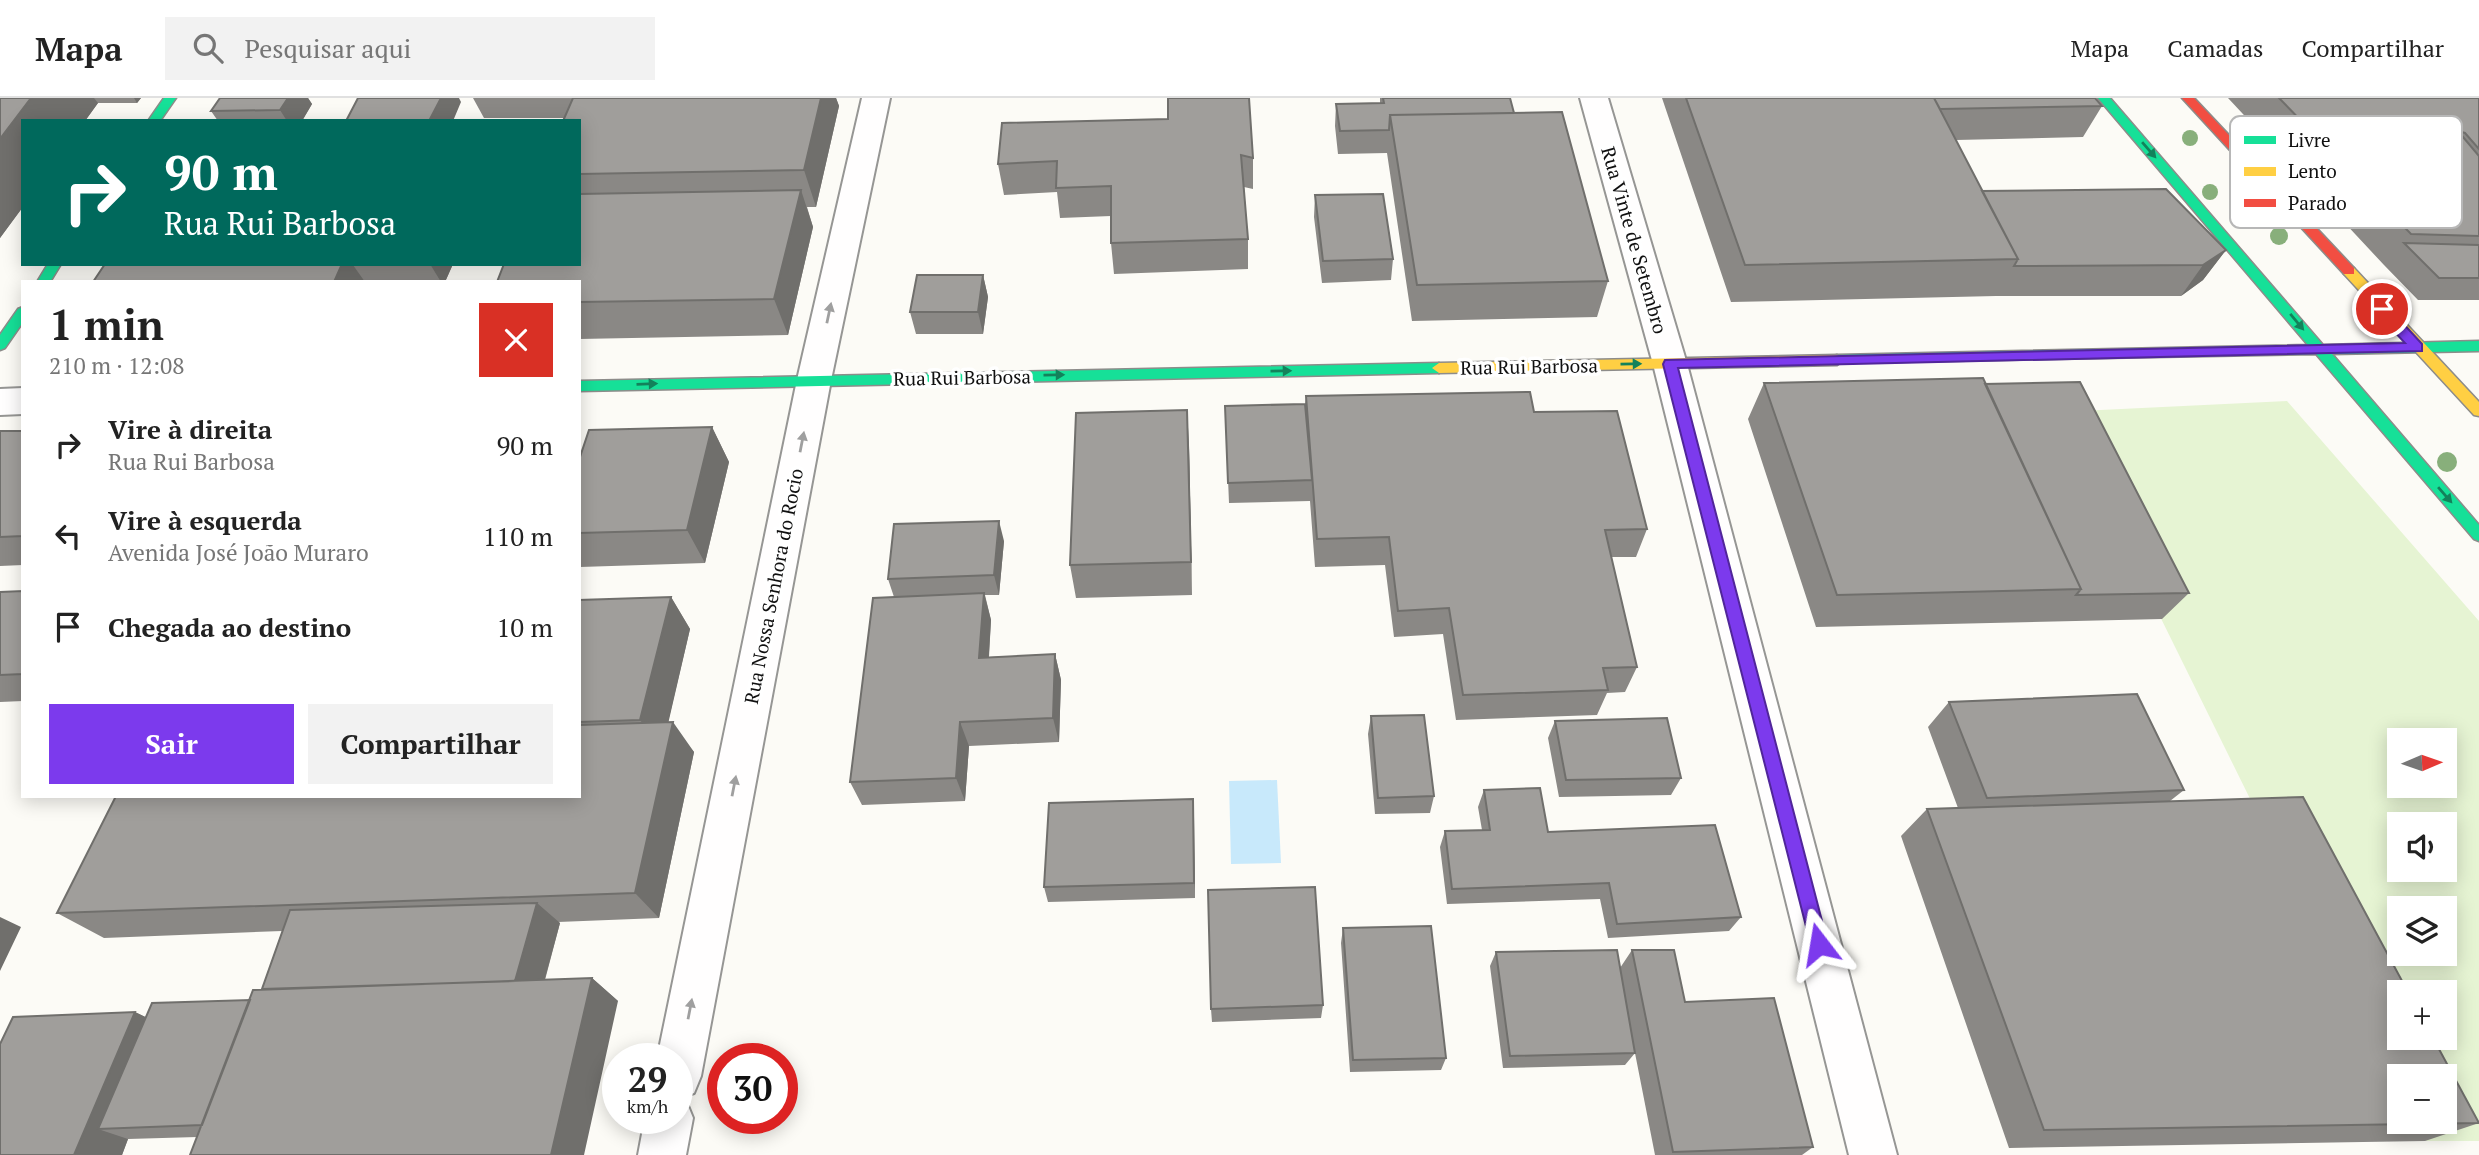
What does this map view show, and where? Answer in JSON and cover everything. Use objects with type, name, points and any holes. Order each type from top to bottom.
[{"type":"street","points":[[155,119],[170,98]]},
{"type":"street","name":"Rua Nossa Senhora do Rocio","points":[[683,1043],[814,380],[876,98]]},
{"type":"street","name":"Rua Vinte de Setembro","points":[[1594,98],[1670,364],[1873,1155]]},
{"type":"street","points":[[2104,98],[2479,535]]},
{"type":"street","points":[[2188,98],[2230,144]]},
{"type":"street","points":[[2308,228],[2479,411]]},
{"type":"street","points":[[0,345],[21,315]]},
{"type":"street","name":"Rua Rui Barbosa","points":[[581,386],[2479,346]]},
{"type":"street","points":[[0,402],[21,401]]},
{"type":"street","points":[[662,1155],[666,1134]]},
{"type":"green space","points":[[2287,401],[2479,621],[2479,1141],[2425,1141],[2432,1134],[2457,1134],[2457,1064],[2392,1064],[2263,825],[2059,412]]},
{"type":"water","points":[[1277,780],[1281,863],[1231,864],[1229,781]]},
{"type":"building","points":[[0,98],[31,98],[0,139]]},
{"type":"building","points":[[220,98],[288,98],[280,110],[211,111]]},
{"type":"building","points":[[358,98],[441,98],[430,119],[347,119]]},
{"type":"building","points":[[573,98],[821,98],[804,170],[581,174],[581,119],[564,119]]},
{"type":"building","points":[[1168,98],[1249,98],[1253,158],[1241,155],[1248,239],[1111,243],[1111,186],[1056,188],[1057,161],[998,164],[1002,123],[1168,119]]},
{"type":"building","points":[[1383,98],[1510,98],[1514,113],[1390,115],[1389,130],[1340,131],[1336,104],[1384,103]]},
{"type":"building","points":[[1686,98],[1934,98],[2018,259],[1745,265]]},
{"type":"building","points":[[1934,98],[2095,98],[2102,106],[1940,109]]},
{"type":"building","points":[[2279,98],[2479,98],[2479,149],[2462,132],[2462,116],[2296,116]]},
{"type":"building","points":[[1562,112],[1608,281],[1417,285],[1390,115]]},
{"type":"building","points":[[2462,136],[2479,156],[2479,236],[2411,234],[2405,228],[2462,228]]},
{"type":"building","points":[[2166,189],[2226,250],[2203,265],[2014,266],[2018,259],[1982,191]]},
{"type":"building","points":[[801,190],[774,299],[581,302],[581,280],[498,280],[503,266],[581,266],[581,194]]},
{"type":"building","points":[[1383,194],[1393,259],[1323,261],[1315,195]]},
{"type":"building","points":[[2404,243],[2479,245],[2479,278],[2439,278]]},
{"type":"building","points":[[104,266],[341,266],[335,280],[94,280]]},
{"type":"building","points":[[917,275],[983,275],[978,312],[910,312]]},
{"type":"building","points":[[1983,378],[2081,589],[1837,595],[1764,383]]},
{"type":"building","points":[[2080,382],[2189,593],[2076,595],[2081,589],[1985,384]]},
{"type":"building","points":[[1530,392],[1534,412],[1617,411],[1647,529],[1605,530],[1637,667],[1603,668],[1608,690],[1463,695],[1449,608],[1398,611],[1389,537],[1317,539],[1306,396]]},
{"type":"building","points":[[1305,404],[1312,480],[1228,483],[1225,406]]},
{"type":"building","points":[[1187,410],[1191,562],[1070,565],[1076,413]]},
{"type":"building","points":[[712,427],[687,530],[581,533],[581,454],[589,430]]},
{"type":"building","points":[[0,431],[21,431],[21,536],[0,537]]},
{"type":"building","points":[[999,521],[994,575],[888,579],[894,524]]},
{"type":"building","points":[[21,591],[21,674],[0,675],[0,592]]},
{"type":"building","points":[[984,593],[979,658],[1055,654],[1053,718],[960,722],[956,778],[850,782],[873,598]]},
{"type":"building","points":[[671,597],[640,720],[581,722],[581,600]]},
{"type":"building","points":[[2137,694],[2184,790],[1987,798],[1949,702]]},
{"type":"building","points":[[1424,715],[1434,796],[1378,798],[1371,716]]},
{"type":"building","points":[[1667,718],[1681,778],[1566,780],[1555,721]]},
{"type":"building","points":[[673,722],[635,893],[57,913],[115,798],[581,798],[581,725]]},
{"type":"building","points":[[1540,788],[1548,832],[1715,825],[1741,917],[1617,924],[1609,883],[1452,889],[1445,831],[1490,830],[1484,790]]},
{"type":"building","points":[[2303,797],[2387,953],[2387,966],[2394,966],[2402,980],[2387,980],[2387,1050],[2439,1050],[2447,1064],[2387,1064],[2387,1124],[2044,1130],[1927,809]]},
{"type":"building","points":[[1193,799],[1194,883],[1044,887],[1049,803]]},
{"type":"building","points":[[1315,887],[1323,1005],[1211,1009],[1208,890]]},
{"type":"building","points":[[537,903],[515,981],[262,989],[290,910]]},
{"type":"building","points":[[1431,926],[1446,1058],[1353,1060],[1343,928]]},
{"type":"building","points":[[1617,950],[1635,1053],[1510,1056],[1496,952]]},
{"type":"building","points":[[1632,950],[1674,950],[1685,1002],[1774,998],[1813,1147],[1673,1152]]},
{"type":"building","points":[[592,978],[551,1155],[190,1155],[253,990]]},
{"type":"building","points":[[250,1000],[202,1125],[98,1129],[152,1003]]},
{"type":"building","points":[[135,1012],[74,1155],[0,1155],[0,1044],[13,1017]]},
{"type":"building","points":[[2457,1082],[2479,1123],[2457,1123]]},
{"type":"traffic: fast","points":[[155,119],[170,98]]},
{"type":"traffic: fast","points":[[2104,98],[2479,535]]},
{"type":"traffic: fast","points":[[44,280],[54,266]]},
{"type":"traffic: fast","points":[[0,345],[21,315]]},
{"type":"traffic: fast","points":[[1837,360],[2479,346]]},
{"type":"traffic: fast","points":[[581,386],[1439,368]]},
{"type":"traffic: slow","points":[[2349,271],[2479,411]]},
{"type":"traffic: slow","points":[[1439,368],[1837,360]]},
{"type":"traffic: jam","points":[[2188,98],[2230,143]]},
{"type":"traffic: jam","points":[[2309,228],[2349,271]]},
{"type":"route","points":[[1819,944],[1670,364],[2418,348],[2382,309]]}]
